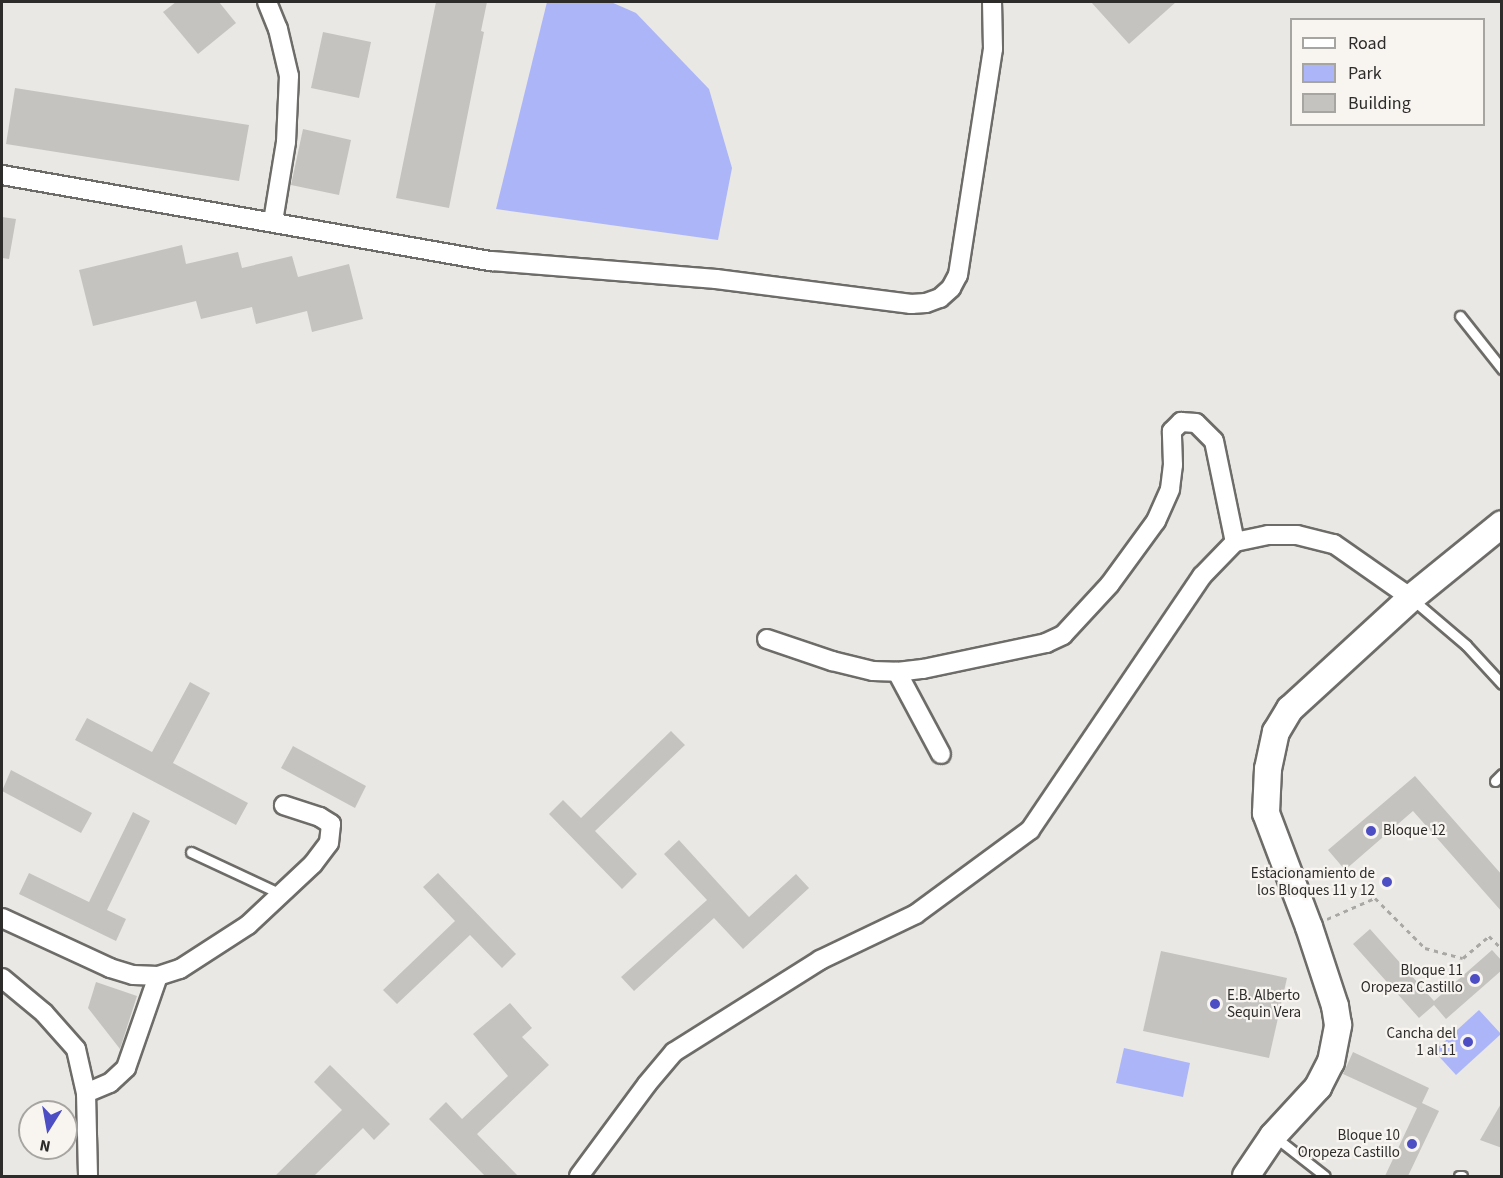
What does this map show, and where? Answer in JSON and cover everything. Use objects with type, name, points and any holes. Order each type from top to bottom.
[{"type":"street","points":[[267,2],[278,29],[289,76],[286,142],[273,221]]},
{"type":"street","points":[[2,175],[492,261],[716,279],[912,304],[926,303],[945,293],[958,275],[993,49],[992,2]]},
{"type":"street","points":[[767,639],[832,661],[873,671],[897,672],[922,669],[1046,643],[1063,635],[1110,584],[1156,521],[1170,489],[1173,465],[1172,431],[1181,422],[1196,423],[1214,441],[1235,542]]},
{"type":"street","points":[[1246,1176],[1273,1136],[1318,1087],[1331,1062],[1338,1025],[1335,1006],[1309,927],[1266,813],[1268,770],[1276,732],[1290,709],[1411,598],[1502,524]]},
{"type":"street","points":[[579,1176],[646,1084],[674,1052],[820,960],[916,914],[1030,830],[1202,576],[1235,542],[1268,535],[1297,535],[1334,544],[1411,598]]},
{"type":"street","points":[[897,672],[941,754]]},
{"type":"street","points":[[2,918],[110,968],[133,975],[158,976],[180,969],[202,957],[248,925],[313,864],[329,843],[331,824],[320,817],[284,805]]},
{"type":"street","points":[[86,1093],[110,1083],[126,1068],[158,976]]},
{"type":"street","points":[[2,978],[44,1013],[76,1049],[86,1093],[88,1176]]},
{"type":"lane","points":[[1460,316],[1502,369]]},
{"type":"lane","points":[[1411,598],[1466,645],[1502,684]]},
{"type":"lane","points":[[191,852],[281,894]]},
{"type":"lane","points":[[1273,1136],[1325,1176]]},
{"type":"path","points":[[1309,927],[1375,898],[1425,948],[1463,958],[1489,936],[1502,949]]},
{"type":"green space","points":[[547,2],[611,2],[636,13],[709,89],[732,168],[718,240],[496,209]]},
{"type":"green space","name":"Cancha del 1 al 11","points":[[1479,1010],[1501,1034],[1456,1075],[1434,1051]]},
{"type":"green space","points":[[1124,1048],[1190,1063],[1183,1097],[1116,1083]]},
{"type":"building","points":[[176,2],[219,2],[236,23],[198,54],[163,12]]},
{"type":"building","points":[[436,2],[487,2],[481,31],[484,32],[449,208],[396,198]]},
{"type":"building","points":[[1091,2],[1176,2],[1129,44]]},
{"type":"building","points":[[323,32],[371,42],[359,98],[311,88]]},
{"type":"building","points":[[15,88],[249,125],[239,181],[6,144]]},
{"type":"building","points":[[303,129],[351,140],[339,195],[291,185]]},
{"type":"building","points":[[2,217],[16,219],[9,259],[2,258]]},
{"type":"building","points":[[182,245],[186,264],[238,252],[242,268],[292,256],[298,277],[349,264],[363,319],[312,332],[307,311],[256,324],[252,307],[201,319],[196,301],[93,326],[79,270]]},
{"type":"building","points":[[190,682],[210,693],[173,763],[248,803],[236,825],[75,740],[87,718],[152,752]]},
{"type":"building","points":[[671,731],[685,745],[595,831],[637,874],[622,889],[549,814],[563,800],[581,818]]},
{"type":"building","points":[[293,746],[366,786],[355,808],[281,768]]},
{"type":"building","points":[[11,770],[92,813],[81,833],[2,791]]},
{"type":"building","name":"Bloque 12","points":[[1415,776],[1502,875],[1502,912],[1413,811],[1345,870],[1328,850]]},
{"type":"building","points":[[133,812],[150,821],[107,910],[126,919],[116,941],[19,894],[29,873],[89,902]]},
{"type":"building","points":[[679,840],[749,917],[796,874],[809,888],[743,949],[714,918],[634,991],[621,977],[707,900],[664,854]]},
{"type":"building","points":[[438,873],[516,954],[502,968],[470,935],[397,1004],[383,990],[455,921],[423,887]]},
{"type":"building","name":"Bloque 11 Oropeza Castillo","points":[[1370,929],[1434,1001],[1492,950],[1502,961],[1502,970],[1446,1019],[1434,1005],[1419,1018],[1353,944]]},
{"type":"building","name":"E.B. Alberto Sequin Vera","points":[[1161,951],[1287,978],[1269,1058],[1143,1031]]},
{"type":"building","points":[[96,982],[137,996],[120,1049],[88,1008]]},
{"type":"building","points":[[510,1003],[532,1028],[522,1037],[549,1065],[477,1134],[518,1176],[485,1176],[429,1119],[446,1102],[462,1119],[508,1076],[473,1034]]},
{"type":"building","name":"Bloque 10 Oropeza Castillo","points":[[1353,1052],[1429,1088],[1422,1103],[1439,1111],[1408,1176],[1385,1176],[1417,1108],[1343,1074]]},
{"type":"building","points":[[330,1065],[390,1124],[374,1140],[363,1128],[314,1176],[275,1176],[342,1110],[314,1082]]},
{"type":"building","points":[[1502,1102],[1502,1148],[1480,1140]]},
{"type":"place","name":"Bloque 12","points":[[1371,831]]},
{"type":"place","name":"Estacionamiento de los Bloques 11 y 12","points":[[1387,882]]},
{"type":"place","name":"Bloque 11 Oropeza Castillo","points":[[1475,979]]},
{"type":"place","name":"E.B. Alberto Sequin Vera","points":[[1215,1004]]},
{"type":"place","name":"Cancha del 1 al 11","points":[[1468,1042]]},
{"type":"place","name":"Bloque 10 Oropeza Castillo","points":[[1412,1144]]}]
